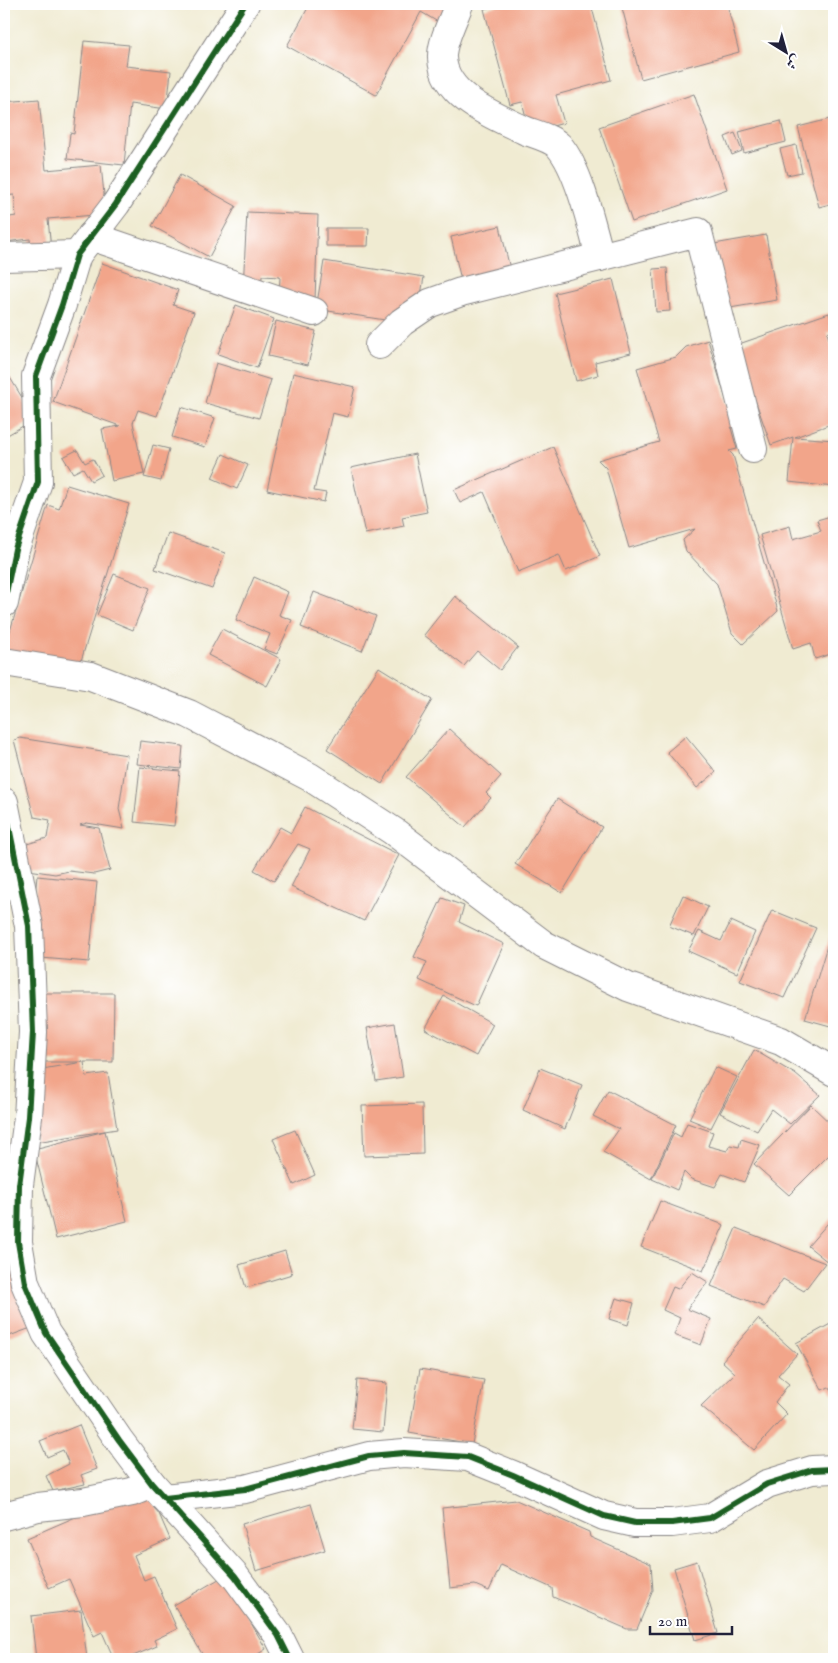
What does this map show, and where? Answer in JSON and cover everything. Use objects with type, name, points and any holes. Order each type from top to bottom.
[{"type":"street","points":[[4,604],[15,548],[38,482],[36,376],[84,246],[116,204],[245,4]]},
{"type":"street","points":[[459,4],[442,57],[444,72],[466,101],[557,144],[570,161],[600,257]]},
{"type":"street","points":[[379,345],[402,322],[430,303],[461,292],[698,232],[753,449]]},
{"type":"street","points":[[4,256],[84,246],[314,312]]},
{"type":"street","points":[[4,662],[91,676],[189,714],[310,777],[377,820],[544,945],[628,986],[781,1041],[834,1072]]},
{"type":"street","points":[[4,802],[29,926],[33,1032],[28,1117],[19,1185],[18,1242],[25,1284],[46,1333],[119,1440],[158,1491],[235,1576],[278,1635],[290,1659]]},
{"type":"street","points":[[4,1184],[23,1151]]},
{"type":"street","points":[[4,1516],[38,1507],[83,1502],[132,1492],[245,1489],[369,1456],[404,1453],[468,1457],[604,1516],[635,1523],[672,1523],[710,1518],[767,1484],[812,1470],[834,1469]]},
{"type":"building","points":[[310,4],[448,4],[438,22],[421,12],[376,95],[287,46]]},
{"type":"building","points":[[502,4],[591,4],[611,80],[556,95],[564,123],[530,132],[522,102],[510,105],[484,9]]},
{"type":"building","points":[[621,4],[727,4],[739,52],[641,79]]},
{"type":"building","points":[[84,41],[129,45],[126,66],[171,71],[167,109],[130,104],[124,165],[67,159],[70,133],[74,134]]},
{"type":"building","points":[[694,94],[727,189],[632,222],[599,127]]},
{"type":"building","points":[[39,99],[46,170],[101,165],[106,214],[48,219],[51,249],[31,251],[30,239],[5,242],[4,218],[16,216],[14,195],[4,196],[4,102]]},
{"type":"building","points":[[834,118],[834,203],[819,207],[798,127]]},
{"type":"building","points":[[781,121],[786,142],[744,153],[739,132]]},
{"type":"building","points":[[735,133],[742,151],[732,155],[725,137]]},
{"type":"building","points":[[796,145],[802,172],[787,175],[780,149]]},
{"type":"building","points":[[180,175],[236,206],[209,257],[152,226]]},
{"type":"building","points":[[247,212],[318,215],[315,300],[279,298],[280,277],[262,276],[261,289],[243,288]]},
{"type":"building","points":[[500,226],[510,269],[461,280],[451,237]]},
{"type":"building","points":[[326,228],[369,228],[368,246],[326,246]]},
{"type":"building","points":[[766,235],[777,300],[724,309],[714,244]]},
{"type":"building","points":[[324,261],[424,277],[416,325],[316,309]]},
{"type":"building","points":[[102,263],[178,290],[173,305],[194,312],[157,416],[138,410],[133,423],[144,474],[112,481],[102,429],[120,426],[53,402]]},
{"type":"building","points":[[667,268],[670,311],[656,312],[653,269]]},
{"type":"building","points":[[613,279],[631,353],[595,362],[598,375],[576,381],[555,293]]},
{"type":"building","points":[[236,305],[274,319],[257,368],[218,354]]},
{"type":"building","points":[[829,313],[834,329],[827,333],[834,353],[834,423],[795,437],[834,440],[834,487],[789,482],[793,437],[771,445],[736,345]]},
{"type":"building","points":[[276,321],[316,331],[308,365],[268,356]]},
{"type":"building","points":[[708,340],[727,403],[732,408],[736,422],[731,428],[737,449],[729,451],[733,455],[778,611],[743,644],[732,633],[717,584],[686,551],[683,540],[695,529],[629,548],[606,468],[598,460],[659,442],[637,368],[676,357],[686,347]]},
{"type":"building","points":[[216,363],[271,380],[259,418],[205,403]]},
{"type":"building","points":[[6,371],[35,419],[4,437],[4,372]]},
{"type":"building","points":[[293,373],[355,387],[348,417],[332,413],[314,491],[326,493],[324,502],[267,490]]},
{"type":"building","points":[[181,407],[215,418],[205,447],[172,437]]},
{"type":"building","points":[[153,445],[169,449],[161,481],[144,477]]},
{"type":"building","points":[[553,447],[600,556],[566,571],[559,555],[518,572],[484,492],[460,503],[454,490]]},
{"type":"building","points":[[77,450],[85,463],[93,459],[102,475],[91,481],[83,468],[73,473],[63,457]]},
{"type":"building","points":[[223,454],[248,465],[237,489],[212,478]]},
{"type":"building","points":[[415,454],[427,512],[402,517],[404,526],[365,534],[351,468]]},
{"type":"building","points":[[67,485],[129,504],[77,674],[4,651],[48,505],[59,509]]},
{"type":"building","points":[[834,515],[834,653],[815,659],[811,643],[793,649],[760,535],[790,526],[793,539],[821,531],[817,520]]},
{"type":"building","points":[[168,533],[225,553],[212,589],[155,569]]},
{"type":"building","points":[[114,574],[150,588],[133,630],[97,615]]},
{"type":"building","points":[[254,577],[288,592],[279,615],[292,620],[277,654],[264,649],[270,634],[236,620]]},
{"type":"building","points":[[314,592],[376,616],[362,651],[301,627]]},
{"type":"building","points":[[455,596],[518,647],[500,670],[477,651],[464,666],[424,635]]},
{"type":"building","points":[[222,629],[281,659],[267,686],[208,655]]},
{"type":"building","points":[[379,667],[432,700],[382,784],[327,749]]},
{"type":"building","points":[[449,729],[501,776],[486,793],[491,798],[465,827],[406,777]]},
{"type":"building","points":[[686,736],[716,772],[697,788],[667,752]]},
{"type":"building","points":[[20,738],[127,755],[119,809],[124,829],[87,823],[80,825],[99,828],[110,870],[94,874],[69,871],[55,874],[22,869],[17,847],[47,838],[50,820],[34,817],[14,740]]},
{"type":"building","points":[[140,741],[183,746],[181,769],[137,764]]},
{"type":"building","points":[[140,767],[180,771],[174,826],[134,822]]},
{"type":"building","points":[[557,799],[602,827],[562,893],[515,864]]},
{"type":"building","points":[[305,807],[399,855],[364,921],[291,887],[310,849],[298,844],[274,881],[254,870],[280,827],[291,833]]},
{"type":"building","points":[[37,876],[97,882],[89,962],[29,957]]},
{"type":"building","points":[[683,895],[708,907],[694,936],[669,926]]},
{"type":"building","points":[[442,898],[464,906],[459,922],[504,944],[476,1006],[419,980],[427,962],[414,957]]},
{"type":"building","points":[[772,910],[816,928],[784,998],[740,981]]},
{"type":"building","points":[[731,921],[755,932],[737,973],[688,951],[699,931],[721,941]]},
{"type":"building","points":[[832,929],[834,930],[834,1027],[805,1019]]},
{"type":"building","points":[[41,993],[114,993],[113,1062],[84,1062],[86,1076],[108,1073],[117,1129],[36,1142],[25,1072],[83,1062],[40,1062]]},
{"type":"building","points":[[444,996],[493,1024],[476,1056],[425,1029]]},
{"type":"building","points":[[395,1023],[403,1077],[376,1081],[367,1028]]},
{"type":"building","points":[[754,1050],[795,1074],[820,1095],[790,1124],[771,1109],[757,1131],[720,1113]]},
{"type":"building","points":[[715,1067],[737,1077],[711,1128],[689,1119]]},
{"type":"building","points":[[540,1068],[582,1085],[565,1129],[523,1110]]},
{"type":"building","points":[[608,1090],[676,1125],[651,1179],[603,1152],[619,1129],[593,1116]]},
{"type":"building","points":[[422,1104],[423,1154],[364,1156],[362,1106]]},
{"type":"building","points":[[811,1105],[834,1127],[834,1150],[789,1195],[754,1164]]},
{"type":"building","points":[[687,1123],[713,1132],[708,1146],[727,1151],[730,1145],[739,1147],[741,1139],[760,1145],[744,1182],[722,1174],[715,1187],[691,1179],[684,1172],[677,1190],[652,1179],[674,1133],[681,1137]]},
{"type":"building","points":[[295,1130],[315,1175],[294,1185],[273,1139]]},
{"type":"building","points":[[105,1131],[127,1221],[56,1239],[34,1149]]},
{"type":"building","points":[[660,1201],[724,1225],[703,1271],[641,1247]]},
{"type":"building","points":[[834,1216],[834,1267],[808,1246]]},
{"type":"building","points":[[736,1228],[825,1263],[804,1291],[783,1279],[764,1307],[711,1286]]},
{"type":"building","points":[[4,1231],[39,1325],[4,1338]]},
{"type":"building","points":[[285,1251],[292,1274],[246,1288],[239,1265]]},
{"type":"building","points":[[692,1272],[708,1282],[687,1309],[711,1319],[701,1345],[674,1335],[680,1318],[663,1310],[673,1287],[678,1289]]},
{"type":"building","points":[[616,1298],[634,1303],[628,1325],[609,1319]]},
{"type":"building","points":[[758,1319],[797,1354],[778,1375],[789,1384],[775,1402],[787,1414],[754,1450],[701,1406],[735,1373],[722,1361]]},
{"type":"building","points":[[834,1322],[834,1394],[829,1387],[822,1390],[796,1343]]},
{"type":"building","points":[[420,1369],[484,1380],[472,1444],[409,1433]]},
{"type":"building","points":[[357,1380],[387,1383],[383,1432],[352,1429]]},
{"type":"building","points":[[79,1425],[97,1469],[81,1475],[85,1484],[53,1491],[46,1476],[69,1464],[63,1450],[47,1457],[40,1441]]},
{"type":"building","points":[[147,1486],[170,1539],[134,1555],[144,1580],[154,1576],[177,1629],[154,1640],[157,1646],[126,1659],[114,1659],[102,1632],[94,1636],[69,1579],[49,1588],[27,1538]]},
{"type":"building","points":[[516,1500],[589,1532],[590,1537],[651,1564],[653,1590],[637,1629],[627,1629],[553,1597],[552,1588],[501,1565],[489,1591],[475,1585],[450,1588],[442,1508]]},
{"type":"building","points":[[311,1504],[325,1550],[256,1571],[242,1524]]},
{"type":"building","points":[[697,1561],[718,1633],[695,1640],[674,1568]]},
{"type":"building","points":[[224,1576],[266,1649],[258,1654],[261,1659],[205,1659],[174,1605]]},
{"type":"building","points":[[81,1610],[87,1659],[36,1659],[31,1616]]},
{"type":"cycle path","points":[[4,603],[15,549],[38,482],[36,376],[62,305],[77,255],[116,204],[245,4]]},
{"type":"cycle path","points":[[4,802],[29,926],[33,1032],[28,1117],[19,1185],[18,1242],[25,1283],[46,1333],[119,1440],[152,1484],[235,1576],[278,1635],[290,1659]]},
{"type":"cycle path","points":[[165,1498],[245,1489],[369,1456],[404,1453],[468,1457],[604,1516],[635,1523],[672,1523],[710,1518],[767,1484],[812,1470],[834,1469]]}]
